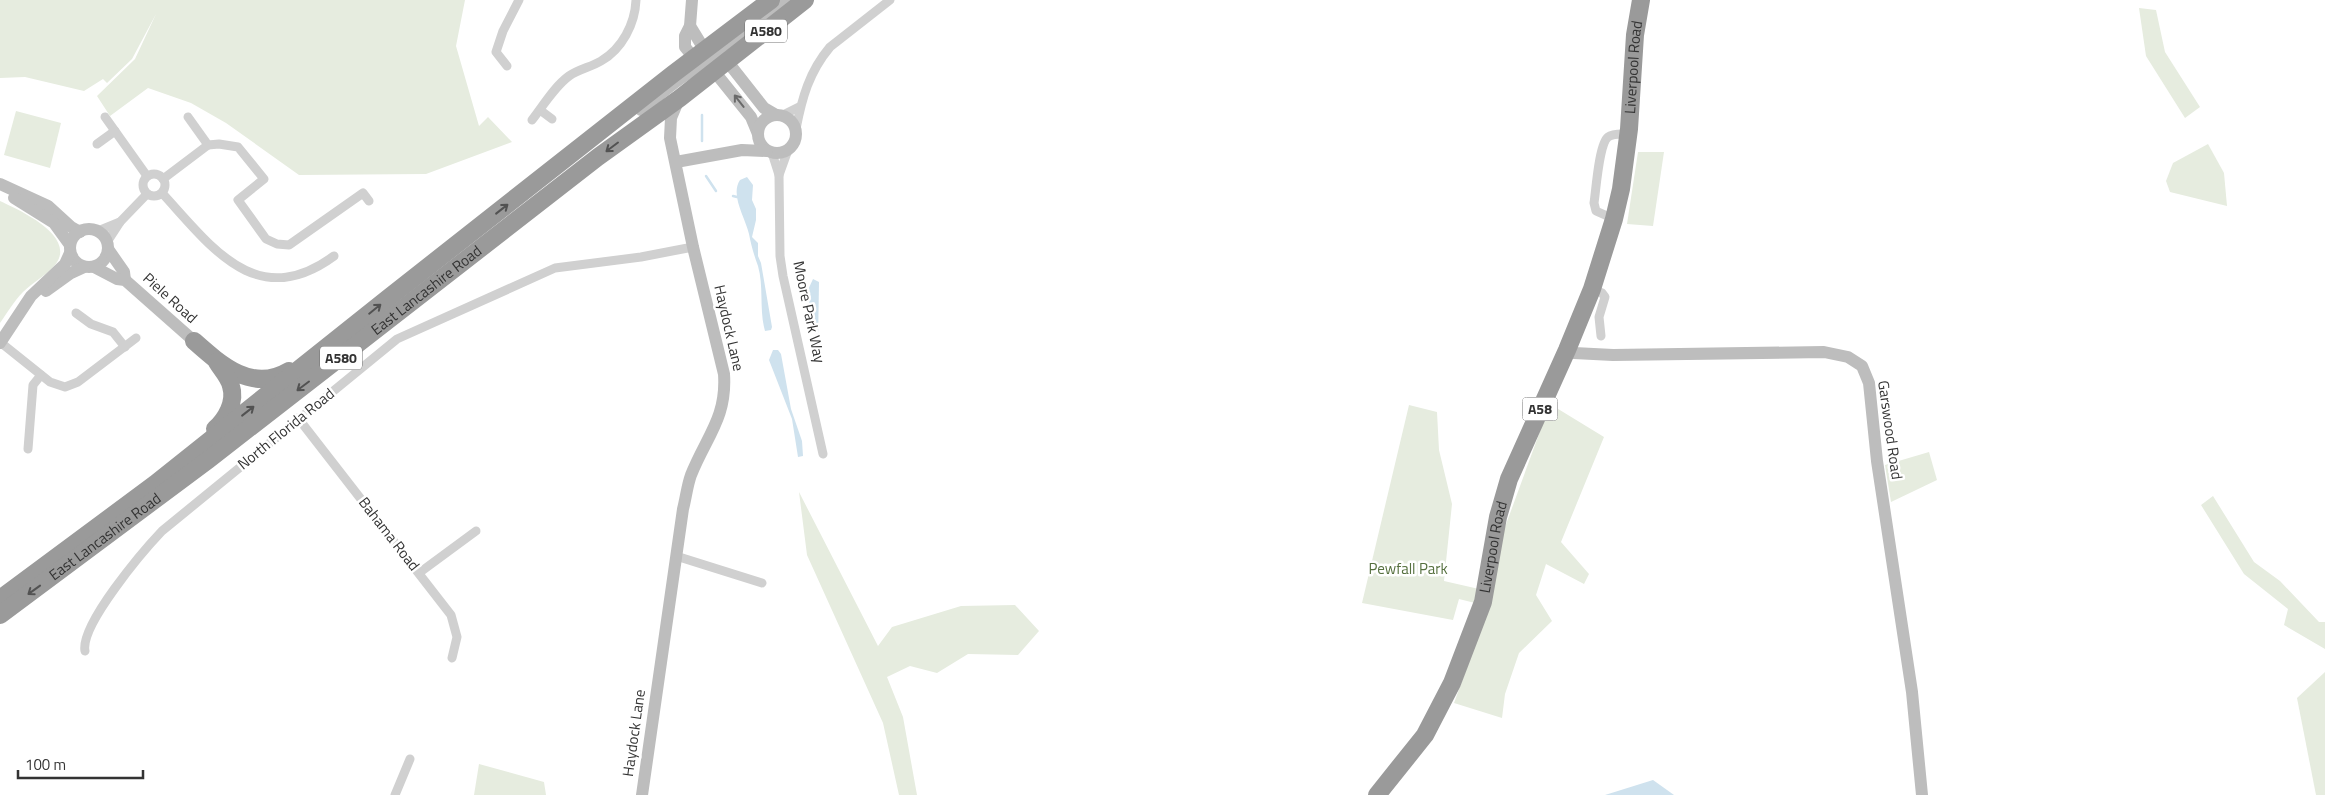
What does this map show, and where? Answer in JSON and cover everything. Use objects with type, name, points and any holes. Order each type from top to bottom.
[{"type":"highway","name":"East Lancashire Road","points":[[0,615],[193,471],[644,123],[680,98],[710,59],[771,0]]},
{"type":"highway","name":"East Lancashire Road","points":[[0,599],[155,484],[541,179],[710,59],[805,0]]},
{"type":"highway","name":"Liverpool Road","points":[[1377,795],[1425,735],[1452,683],[1483,602],[1498,517],[1509,479],[1567,350],[1592,289],[1614,219],[1621,188],[1641,0]]},
{"type":"highway","points":[[194,341],[217,362],[239,375],[253,380],[266,380],[282,375],[323,350]]},
{"type":"highway","points":[[155,484],[224,420],[232,401],[232,386],[217,362]]},
{"type":"street","points":[[507,66],[496,52],[502,31],[519,0]]},
{"type":"street","points":[[532,120],[570,76],[602,61],[617,48],[630,28],[636,12],[636,0]]},
{"type":"street","points":[[692,0],[690,26],[710,59],[751,117],[758,136],[769,152]]},
{"type":"street","points":[[710,59],[789,0]]},
{"type":"street","points":[[676,162],[742,150],[782,153],[788,150],[796,139],[799,107],[808,80],[822,56],[830,47],[890,0]]},
{"type":"street","points":[[710,59],[764,108],[790,120],[796,129]]},
{"type":"street","name":"Haydock Lane","points":[[642,795],[683,509],[691,476],[721,413],[726,394],[724,374],[693,247],[670,138],[671,118],[680,98]]},
{"type":"street","points":[[742,150],[758,136],[762,123],[766,119],[779,116],[799,107]]},
{"type":"street","points":[[540,110],[552,119]]},
{"type":"street","points":[[188,116],[208,145]]},
{"type":"street","points":[[105,118],[147,176]]},
{"type":"street","points":[[644,123],[660,125],[670,138]]},
{"type":"street","points":[[96,144],[115,131]]},
{"type":"street","name":"Liverpool Road","points":[[1614,219],[1596,211],[1594,203],[1603,146],[1608,137],[1615,134],[1628,134]]},
{"type":"street","points":[[163,179],[208,145],[219,144],[238,147],[264,180],[238,200],[266,239],[276,244],[289,245],[363,193],[369,201]]},
{"type":"street","name":"Moore Park Way","points":[[788,150],[779,175],[780,240],[783,276],[823,454]]},
{"type":"street","name":"Moore Park Way","points":[[769,152],[779,175]]},
{"type":"street","points":[[147,176],[156,175],[163,179]]},
{"type":"street","points":[[146,194],[142,185],[147,176]]},
{"type":"street","points":[[162,193],[163,179]]},
{"type":"street","points":[[0,184],[48,206],[71,227],[80,232]]},
{"type":"street","points":[[0,191],[44,216],[62,233],[75,262],[89,267]]},
{"type":"street","points":[[146,194],[153,196],[162,193]]},
{"type":"street","points":[[162,193],[213,248],[225,259],[249,273],[274,278],[303,274],[316,269],[334,256]]},
{"type":"street","points":[[28,303],[35,300],[71,273],[104,261],[108,246],[120,222],[146,194]]},
{"type":"street","points":[[120,222],[98,231],[89,229],[80,232],[72,239],[65,264],[31,296],[0,342],[50,382],[65,386],[78,382],[136,338]]},
{"type":"street","points":[[98,231],[108,246]]},
{"type":"street","name":"Piele Road","points":[[108,246],[124,272],[125,280]]},
{"type":"street","name":"North Florida Road","points":[[85,651],[85,639],[111,592],[138,555],[162,531],[397,339],[555,268],[642,257],[693,247]]},
{"type":"street","name":"Piele Road","points":[[89,267],[117,279],[125,280],[194,341]]},
{"type":"street","points":[[1592,289],[1602,293],[1605,297],[1599,317],[1600,333],[1611,329]]},
{"type":"street","points":[[76,313],[91,324],[113,332],[125,347]]},
{"type":"street","name":"Garswood Road","points":[[1567,350],[1574,353],[1613,355],[1824,352],[1848,357],[1862,366],[1869,383],[1877,461],[1912,692],[1922,795]]},
{"type":"street","points":[[28,449],[34,385],[41,375]]},
{"type":"street","name":"Bahama Road","points":[[298,418],[452,615],[457,637],[452,658]]},
{"type":"street","points":[[419,573],[476,531]]},
{"type":"street","points":[[676,556],[762,583]]},
{"type":"street","points":[[395,795],[410,759]]},
{"type":"green space","points":[[0,0],[465,0],[456,46],[479,126],[488,117],[512,142],[426,174],[299,175],[226,123],[191,103],[148,88],[110,116],[97,96],[135,59],[156,14],[132,59],[107,83],[103,79],[84,91],[25,77],[0,78]]},
{"type":"green space","points":[[2139,8],[2156,10],[2165,52],[2200,107],[2185,118],[2146,56]]},
{"type":"green space","points":[[16,111],[61,123],[50,168],[4,155]]},
{"type":"green space","points":[[2208,144],[2224,173],[2227,206],[2170,192],[2166,181],[2173,163]]},
{"type":"green space","points":[[1638,152],[1664,152],[1653,226],[1627,224]]},
{"type":"green space","points":[[0,201],[32,218],[53,234],[59,244],[60,254],[55,265],[23,292],[0,323]]},
{"type":"green space","points":[[1550,404],[1604,437],[1561,542],[1589,574],[1584,584],[1546,564],[1536,595],[1552,621],[1519,653],[1505,694],[1502,718],[1454,703],[1491,602],[1501,538]]},
{"type":"green space","name":"Pewfall Park","points":[[1409,405],[1437,412],[1439,450],[1452,504],[1444,581],[1479,589],[1475,603],[1459,599],[1453,620],[1362,603]]},
{"type":"green space","points":[[1929,452],[1937,480],[1891,502],[1885,465]]},
{"type":"green space","points":[[799,492],[878,646],[892,627],[961,606],[1015,605],[1039,631],[1018,655],[968,654],[937,673],[910,666],[887,677],[903,717],[917,795],[899,795],[883,723],[807,555]]},
{"type":"green space","points":[[2213,496],[2254,562],[2280,581],[2319,622],[2325,622],[2325,649],[2284,625],[2288,609],[2244,574],[2201,505]]},
{"type":"green space","points":[[2325,672],[2325,795],[2316,795],[2297,698]]},
{"type":"green space","points":[[479,764],[544,782],[546,795],[474,795]]},
{"type":"water","points":[[747,177],[753,185],[752,200],[756,209],[756,220],[752,237],[758,243],[758,256],[761,263],[772,327],[771,330],[765,331],[762,315],[760,274],[737,199],[737,186],[740,180]]},
{"type":"water","points":[[813,279],[819,282],[818,344],[807,292]]},
{"type":"water","points":[[773,350],[778,350],[781,354],[791,409],[802,441],[803,456],[798,457],[792,419],[769,360]]},
{"type":"water","points":[[1653,780],[1674,795],[1605,795]]},
{"type":"waterway","points":[[702,115],[702,141]]},
{"type":"waterway","points":[[706,176],[716,191]]},
{"type":"waterway","points":[[733,196],[737,197]]}]
